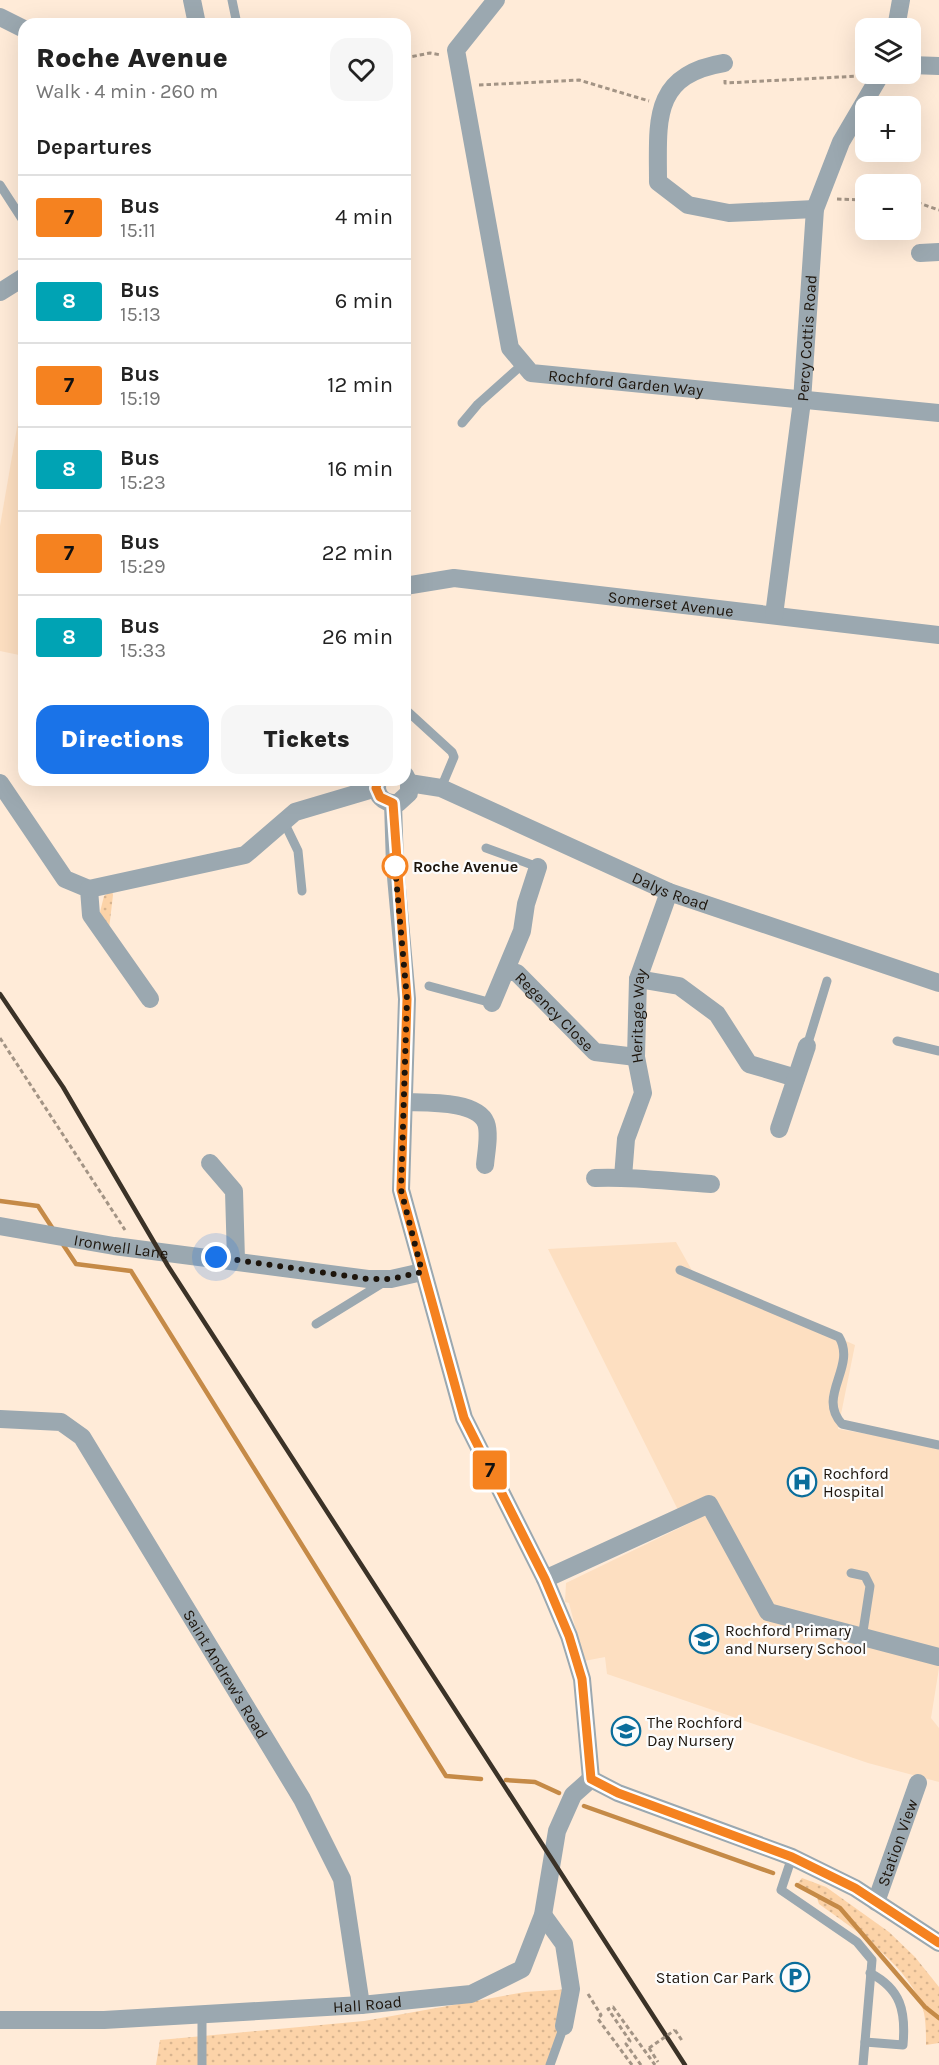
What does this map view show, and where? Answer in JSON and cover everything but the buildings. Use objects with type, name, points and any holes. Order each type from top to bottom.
[{"type":"street","points":[[192,0],[196,18]]},
{"type":"street","points":[[496,0],[456,50],[510,348],[524,364]]},
{"type":"street","points":[[898,18],[901,0]]},
{"type":"street","points":[[0,17],[18,26]]},
{"type":"street","points":[[724,63],[698,67],[674,82],[663,105],[658,141],[658,182],[688,205],[729,213],[815,209]]},
{"type":"street","points":[[921,65],[939,66]]},
{"type":"street","name":"Percy Cottis Road","points":[[774,615],[802,402],[815,209],[841,142],[870,84]]},
{"type":"street","points":[[920,254],[939,252]]},
{"type":"street","points":[[0,292],[18,281]]},
{"type":"street","name":"Rochford Garden Way","points":[[524,364],[531,373],[802,402],[939,413]]},
{"type":"street","name":"Somerset Avenue","points":[[411,585],[454,578],[939,635]]},
{"type":"street","name":"Dalys Road","points":[[411,780],[441,788],[669,892],[939,983]]},
{"type":"street","points":[[0,783],[64,879],[89,888],[245,855],[284,822],[305,809],[371,786]]},
{"type":"street","points":[[377,786],[380,797],[393,803],[406,797],[407,786]]},
{"type":"street","points":[[393,803],[407,999],[401,1190],[464,1418],[545,1579],[569,1636],[582,1679],[591,1779],[618,1793],[792,1857],[855,1888],[939,1943]]},
{"type":"street","name":"Regency Close","points":[[492,1003],[522,931],[526,904],[538,867]]},
{"type":"street","points":[[89,888],[91,915],[150,999]]},
{"type":"street","name":"Heritage Way","points":[[623,1177],[626,1139],[643,1093],[636,1057],[638,979],[669,892]]},
{"type":"street","name":"Regency Close","points":[[507,971],[518,973],[595,1052],[636,1057]]},
{"type":"street","points":[[638,979],[680,986],[717,1014],[749,1064],[796,1078]]},
{"type":"street","points":[[779,1129],[807,1046]]},
{"type":"street","points":[[404,1102],[455,1105],[477,1111],[487,1126],[485,1165]]},
{"type":"street","points":[[210,1163],[234,1191],[236,1260]]},
{"type":"street","points":[[595,1178],[623,1177],[663,1182],[711,1184]]},
{"type":"street","name":"Ironwell Lane","points":[[0,1226],[137,1249],[236,1260],[368,1279],[391,1279],[422,1272]]},
{"type":"street","name":"Saint Andrew's Road","points":[[0,1419],[61,1422],[82,1437],[302,1799],[342,1879],[361,2006]]},
{"type":"street","points":[[545,1579],[709,1504],[768,1612],[939,1657]]},
{"type":"street","name":"Hall Road","points":[[0,2020],[104,2020],[202,2016],[361,2006],[471,1994],[522,1969],[543,1915],[557,1831],[573,1795],[591,1779]]},
{"type":"street","name":"Station View","points":[[876,1902],[918,1783]]},
{"type":"street","points":[[543,1915],[564,1944],[572,1989],[564,2026]]},
{"type":"lane","points":[[232,0],[236,18]]},
{"type":"lane","points":[[0,184],[18,212]]},
{"type":"lane","points":[[462,423],[478,404],[524,364]]},
{"type":"lane","points":[[411,714],[452,752],[453,757],[441,788]]},
{"type":"lane","points":[[284,822],[298,851],[302,891]]},
{"type":"lane","points":[[486,848],[538,867]]},
{"type":"lane","points":[[807,1046],[827,981]]},
{"type":"lane","points":[[429,986],[492,1003]]},
{"type":"lane","points":[[897,1041],[939,1051]]},
{"type":"lane","points":[[680,1270],[839,1337],[846,1355],[831,1404],[842,1424],[939,1445]]},
{"type":"lane","points":[[316,1324],[368,1290],[391,1279]]},
{"type":"lane","points":[[851,1573],[865,1576],[870,1586],[862,1638]]},
{"type":"lane","points":[[792,1857],[782,1890],[857,1942],[872,1960],[863,2065]]},
{"type":"lane","points":[[865,2042],[903,2045],[904,2030],[898,1998],[887,1982],[870,1973]]},
{"type":"lane","points":[[202,2016],[202,2065]]},
{"type":"lane","points":[[550,2065],[564,2026]]},
{"type":"path","points":[[411,57],[430,53],[457,59]]},
{"type":"path","points":[[724,63],[726,83],[855,76]]},
{"type":"path","points":[[462,86],[579,80],[663,105]]},
{"type":"path","points":[[815,209],[830,199],[855,200]]},
{"type":"path","points":[[921,204],[939,210]]},
{"type":"path","points":[[0,1038],[137,1249]]},
{"type":"path","points":[[572,1989],[585,1990],[601,2015],[598,2019],[632,2065]]},
{"type":"path","points":[[641,2065],[626,2044],[630,2041],[608,2009],[613,2007],[658,2063]]},
{"type":"path","points":[[658,2063],[649,2048],[675,2030],[683,2042]]},
{"type":"shaded area","points":[[18,422],[18,655],[0,651],[0,526]]},
{"type":"shaded area","points":[[112,890],[109,929],[100,912],[104,896]]},
{"type":"shaded area","name":"Rochford Hospital","points":[[676,1242],[694,1274],[855,1345],[838,1429],[939,1446],[939,1668],[931,1718],[939,1728],[939,1782],[868,1763],[607,1674],[605,1657],[584,1661],[569,1603],[565,1602],[566,1583],[694,1521],[682,1518],[548,1249]]},
{"type":"shaded area","points":[[802,1878],[826,1887],[889,1932],[915,1957],[939,1987],[939,2043],[926,2045],[924,2013],[918,1996],[908,1980],[865,1938],[819,1904],[817,1898],[800,1887],[798,1883]]},
{"type":"shaded area","points":[[571,1989],[552,2065],[156,2065],[160,2040],[364,2021],[525,1992]]},
{"type":"waterway","points":[[0,1201],[38,1206],[53,1229]]},
{"type":"waterway","points":[[62,1243],[76,1264],[131,1271],[446,1776],[481,1779]]},
{"type":"waterway","points":[[506,1780],[535,1782],[559,1793]]},
{"type":"waterway","points":[[584,1806],[773,1873]]},
{"type":"waterway","points":[[797,1885],[840,1908],[925,2007],[939,2018]]},
{"type":"railway","points":[[0,994],[63,1087],[168,1266],[685,2065]]},
{"type":"bus line","name":"7","points":[[376,786],[380,797],[388,803],[393,803],[395,866],[407,999],[401,1190],[464,1418],[545,1579],[569,1636],[582,1679],[584,1729],[591,1779],[618,1793],[792,1857],[855,1888],[939,1943]]},
{"type":"place","name":"Roche Avenue","points":[[395,866]]},
{"type":"place","name":"Rochford Hospital","points":[[802,1482]]},
{"type":"place","name":"Rochford Primary and Nursery School","points":[[704,1639]]},
{"type":"place","name":"The Rochford Day Nursery","points":[[626,1731]]},
{"type":"place","name":"Station Car Park","points":[[795,1977]]},
{"type":"route","points":[[216,1257],[368,1279],[391,1279],[422,1272],[401,1190],[407,999],[395,866]]}]
